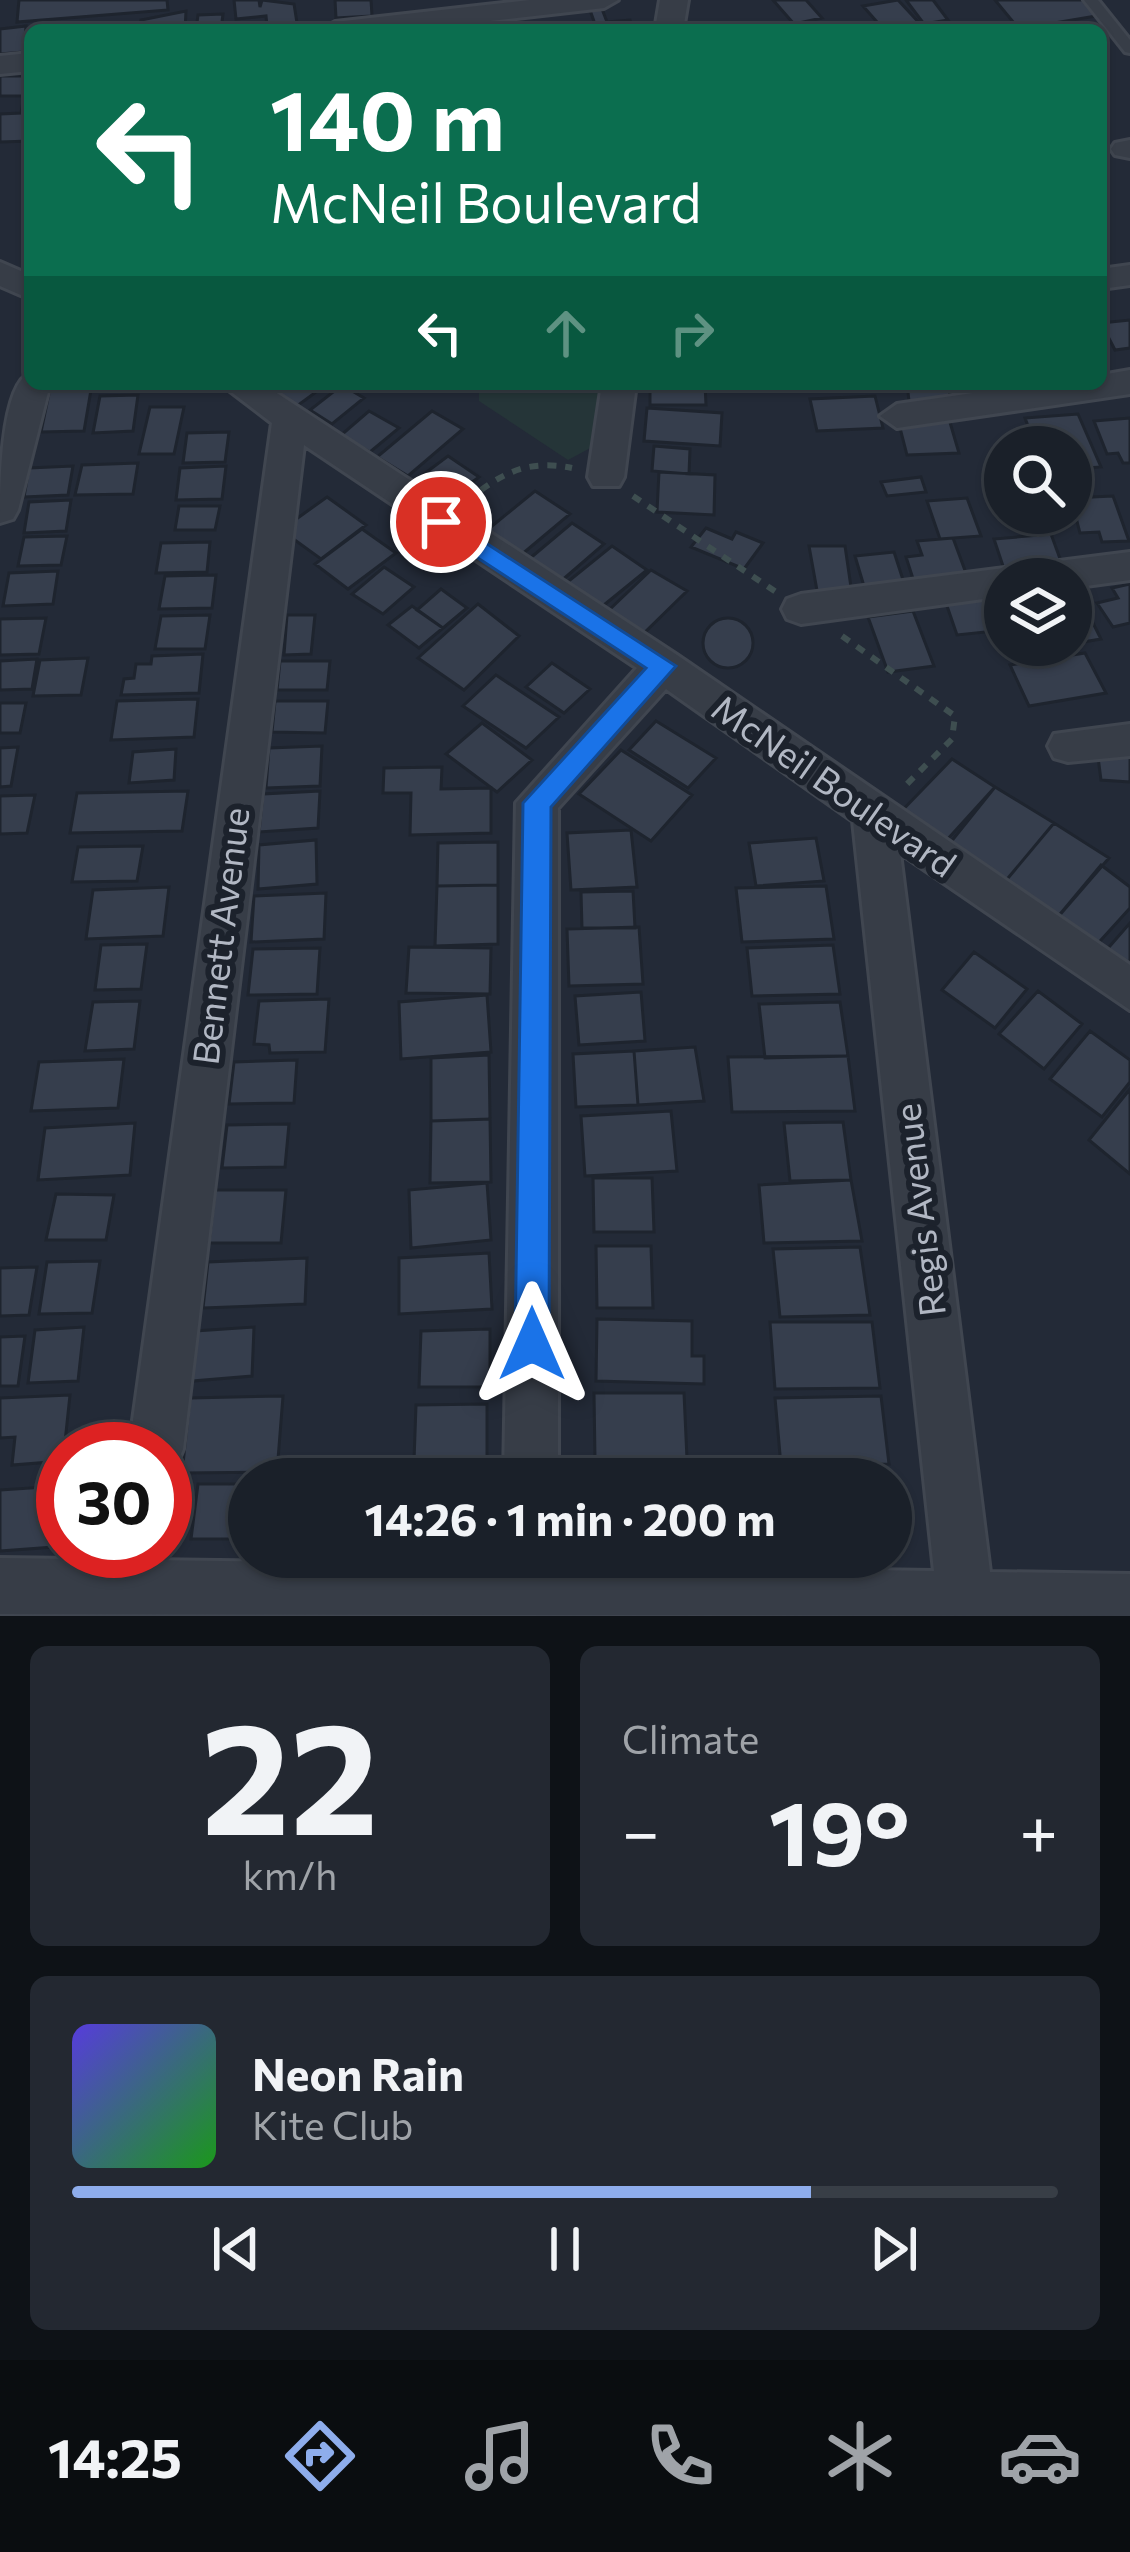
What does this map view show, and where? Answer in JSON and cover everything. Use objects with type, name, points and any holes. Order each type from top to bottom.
[{"type":"street","points":[[446,24],[502,21],[604,0]]},
{"type":"street","points":[[0,510],[31,390]]},
{"type":"street","name":"McNeil Boulevard","points":[[246,390],[663,666],[874,817],[1130,990]]},
{"type":"street","points":[[606,477],[618,390]]},
{"type":"street","points":[[897,416],[1075,390]]},
{"type":"street","name":"Bennett Avenue","points":[[160,1422],[290,423]]},
{"type":"street","points":[[1092,571],[1130,566]]},
{"type":"street","points":[[800,609],[984,585]]},
{"type":"street","points":[[531,1458],[537,803],[663,666]]},
{"type":"street","points":[[1069,746],[1130,740]]},
{"type":"street","name":"Regis Avenue","points":[[874,817],[966,1603]]},
{"type":"street","points":[[192,1569],[228,1570]]},
{"type":"street","points":[[0,1586],[62,1578]]},
{"type":"street","points":[[577,1578],[966,1603],[1130,1603]]},
{"type":"lane","points":[[1091,0],[1130,49]]},
{"type":"path","points":[[441,522],[508,467],[524,462],[606,477],[932,695],[955,716],[952,740],[874,817]]},
{"type":"shaded area","points":[[479,390],[626,390],[620,432],[568,460],[479,401]]},
{"type":"building","points":[[19,0],[167,0],[168,10],[17,22]]},
{"type":"building","points":[[234,0],[259,0],[260,7],[262,0],[294,4],[297,23],[267,24],[266,16],[236,19]]},
{"type":"building","points":[[335,0],[371,0],[372,16],[336,18]]},
{"type":"building","points":[[773,0],[806,0],[822,18],[794,24]]},
{"type":"building","points":[[898,0],[920,24],[879,24],[863,6]]},
{"type":"building","points":[[906,0],[933,0],[948,20],[924,24]]},
{"type":"building","points":[[995,0],[1083,0],[1096,16],[1049,24],[1015,24]]},
{"type":"building","points":[[602,9],[607,22],[630,20],[631,24],[595,24],[590,10]]},
{"type":"building","points":[[186,11],[185,24],[140,24],[141,20]]},
{"type":"building","points":[[223,14],[222,24],[197,24],[198,15]]},
{"type":"building","points":[[24,26],[24,52],[0,54],[0,29]]},
{"type":"building","points":[[0,76],[24,76],[23,96],[0,96]]},
{"type":"building","points":[[24,101],[24,141],[0,142],[0,114],[21,113]]},
{"type":"building","points":[[1130,320],[1130,348],[1115,350],[1107,322]]},
{"type":"building","points":[[50,390],[91,390],[84,431],[41,432]]},
{"type":"building","points":[[274,390],[319,390],[297,406]]},
{"type":"building","points":[[336,390],[350,390],[364,398],[332,424],[310,410]]},
{"type":"building","points":[[650,390],[705,390],[706,405],[650,405]]},
{"type":"building","points":[[908,390],[949,390],[951,401],[909,401]]},
{"type":"building","points":[[138,395],[133,431],[93,433],[100,396]]},
{"type":"building","points":[[875,396],[883,428],[817,431],[810,399]]},
{"type":"building","points":[[150,407],[184,407],[174,454],[139,454]]},
{"type":"building","points":[[647,408],[722,413],[720,446],[644,441]]},
{"type":"building","points":[[369,411],[399,428],[370,452],[340,436]]},
{"type":"building","points":[[432,411],[463,429],[408,476],[377,457]]},
{"type":"building","points":[[1078,414],[1083,426],[1028,426],[1025,418]]},
{"type":"building","points":[[1130,418],[1130,463],[1123,463],[1118,453],[1107,454],[1094,421]]},
{"type":"building","points":[[949,419],[959,453],[907,455],[898,420]]},
{"type":"building","points":[[229,432],[225,462],[183,463],[187,433]]},
{"type":"building","points":[[654,446],[690,449],[689,474],[652,471]]},
{"type":"building","points":[[1092,446],[1101,467],[1092,468]]},
{"type":"building","points":[[448,456],[479,477],[443,504],[412,483]]},
{"type":"building","points":[[138,463],[133,494],[75,495],[82,465]]},
{"type":"building","points":[[73,466],[68,495],[24,497],[29,468]]},
{"type":"building","points":[[226,466],[222,499],[176,500],[180,468]]},
{"type":"building","points":[[659,472],[715,475],[714,515],[657,512]]},
{"type":"building","points":[[921,477],[926,492],[887,496],[881,482]]},
{"type":"building","points":[[535,491],[570,514],[521,555],[486,531]]},
{"type":"building","points":[[1113,496],[1129,541],[1102,542],[1099,532],[1092,532],[1092,497]]},
{"type":"building","points":[[327,497],[366,525],[321,559],[281,530]]},
{"type":"building","points":[[967,498],[981,536],[940,539],[927,501]]},
{"type":"building","points":[[71,500],[66,531],[24,533],[29,502]]},
{"type":"building","points":[[179,506],[220,506],[215,530],[175,530]]},
{"type":"building","points":[[572,523],[604,544],[560,582],[528,560]]},
{"type":"building","points":[[706,528],[732,539],[736,532],[763,543],[744,569],[691,547]]},
{"type":"building","points":[[362,529],[396,553],[348,589],[315,564]]},
{"type":"building","points":[[1051,534],[1060,558],[1000,558],[994,539]]},
{"type":"building","points":[[67,536],[61,565],[18,566],[24,537]]},
{"type":"building","points":[[953,538],[970,584],[916,588],[906,557],[922,555],[917,541]]},
{"type":"building","points":[[210,542],[207,572],[156,573],[161,543]]},
{"type":"building","points":[[612,546],[647,570],[599,609],[565,584]]},
{"type":"building","points":[[809,546],[845,546],[852,594],[818,596]]},
{"type":"building","points":[[894,552],[906,589],[866,593],[855,556]]},
{"type":"building","points":[[384,567],[414,587],[383,614],[352,594]]},
{"type":"building","points":[[651,570],[687,591],[643,634],[607,612]]},
{"type":"building","points":[[58,571],[53,604],[3,606],[9,573]]},
{"type":"building","points":[[216,575],[212,608],[159,609],[165,576]]},
{"type":"building","points":[[1130,584],[1130,623],[1113,627],[1097,603],[1118,598],[1112,588]]},
{"type":"building","points":[[441,589],[467,608],[443,628],[417,610]]},
{"type":"building","points":[[984,599],[984,632],[957,635],[946,603]]},
{"type":"building","points":[[478,604],[519,636],[464,690],[418,658]]},
{"type":"building","points":[[412,606],[443,628],[419,648],[388,625]]},
{"type":"building","points":[[913,611],[934,666],[888,672],[868,617]]},
{"type":"building","points":[[210,615],[205,649],[155,649],[161,616]]},
{"type":"building","points":[[287,615],[315,615],[311,654],[284,655]]},
{"type":"building","points":[[46,618],[39,654],[0,655],[0,619]]},
{"type":"building","points":[[728,618],[745,626],[753,643],[745,660],[728,668],[711,660],[703,643],[711,626]]},
{"type":"building","points":[[203,654],[199,693],[121,695],[124,679],[134,678],[136,664],[151,664],[152,656]]},
{"type":"building","points":[[88,658],[81,695],[33,696],[40,660]]},
{"type":"building","points":[[37,659],[32,689],[0,690],[0,661]]},
{"type":"building","points":[[280,661],[330,661],[327,690],[277,690]]},
{"type":"building","points":[[552,663],[590,689],[564,713],[526,687]]},
{"type":"building","points":[[1010,666],[1092,666],[1106,693],[1029,706]]},
{"type":"building","points":[[496,675],[559,717],[526,748],[463,706]]},
{"type":"building","points":[[198,699],[194,737],[111,740],[117,701]]},
{"type":"building","points":[[275,701],[328,701],[325,733],[272,732]]},
{"type":"building","points":[[0,703],[26,703],[20,733],[0,733]]},
{"type":"building","points":[[656,721],[716,758],[688,788],[629,750]]},
{"type":"building","points":[[482,723],[532,760],[497,792],[446,754]]},
{"type":"building","points":[[322,746],[320,786],[266,788],[269,748]]},
{"type":"building","points":[[18,747],[11,786],[0,787],[0,748]]},
{"type":"building","points":[[176,749],[174,780],[129,783],[133,752]]},
{"type":"building","points":[[1097,749],[1130,751],[1130,782],[1101,780]]},
{"type":"building","points":[[621,750],[692,795],[651,841],[579,794]]},
{"type":"building","points":[[952,759],[995,787],[935,853],[891,822]]},
{"type":"building","points":[[442,767],[441,789],[491,788],[491,833],[410,835],[411,793],[383,793],[384,768]]},
{"type":"building","points":[[995,787],[1054,823],[998,890],[942,853]]},
{"type":"building","points":[[188,791],[182,831],[70,833],[77,793]]},
{"type":"building","points":[[320,791],[318,828],[259,832],[263,794]]},
{"type":"building","points":[[35,795],[27,833],[0,834],[0,796]]},
{"type":"building","points":[[1054,823],[1109,858],[1051,925],[998,890]]},
{"type":"building","points":[[631,830],[637,887],[571,890],[567,833]]},
{"type":"building","points":[[816,838],[824,881],[756,886],[749,843]]},
{"type":"building","points":[[316,840],[317,884],[258,889],[259,845]]},
{"type":"building","points":[[498,842],[498,885],[437,886],[438,843]]},
{"type":"building","points":[[143,846],[137,881],[72,882],[78,847]]},
{"type":"building","points":[[1101,865],[1130,887],[1130,908],[1091,951],[1051,925]]},
{"type":"building","points":[[498,885],[498,944],[435,946],[437,886]]},
{"type":"building","points":[[826,886],[834,939],[742,942],[736,888]]},
{"type":"building","points":[[169,887],[163,936],[86,939],[93,890]]},
{"type":"building","points":[[633,891],[635,928],[582,928],[581,892]]},
{"type":"building","points":[[326,893],[324,939],[251,942],[254,896]]},
{"type":"building","points":[[1130,923],[1130,973],[1103,954]]},
{"type":"building","points":[[639,927],[643,984],[569,986],[567,929]]},
{"type":"building","points":[[147,944],[141,989],[95,990],[101,945]]},
{"type":"building","points":[[833,945],[840,994],[752,996],[747,948]]},
{"type":"building","points":[[409,947],[491,948],[490,994],[406,993]]},
{"type":"building","points":[[320,948],[317,994],[248,995],[253,949]]},
{"type":"building","points":[[974,952],[1027,989],[995,1028],[942,990]]},
{"type":"building","points":[[1038,991],[1082,1024],[1044,1069],[999,1034]]},
{"type":"building","points":[[641,992],[645,1041],[579,1045],[575,996]]},
{"type":"building","points":[[487,995],[491,1052],[401,1059],[399,1002]]},
{"type":"building","points":[[329,999],[325,1052],[270,1053],[269,1045],[254,1044],[259,1001]]},
{"type":"building","points":[[140,1001],[134,1049],[85,1051],[93,1002]]},
{"type":"building","points":[[840,1002],[848,1056],[765,1058],[759,1004]]},
{"type":"building","points":[[1090,1031],[1130,1060],[1130,1082],[1102,1117],[1050,1079]]},
{"type":"building","points":[[695,1047],[704,1101],[638,1105],[634,1051]]},
{"type":"building","points":[[634,1051],[638,1105],[576,1107],[573,1054]]},
{"type":"building","points":[[489,1055],[490,1119],[431,1121],[431,1058]]},
{"type":"building","points":[[848,1056],[855,1111],[732,1112],[728,1057]]},
{"type":"building","points":[[124,1059],[118,1108],[31,1111],[39,1062]]},
{"type":"building","points":[[297,1060],[294,1103],[229,1104],[234,1062]]},
{"type":"building","points":[[1130,1089],[1130,1174],[1089,1140]]},
{"type":"building","points":[[671,1111],[677,1171],[585,1176],[581,1116]]},
{"type":"building","points":[[490,1119],[491,1182],[430,1183],[431,1121]]},
{"type":"building","points":[[843,1122],[851,1180],[790,1181],[784,1123]]},
{"type":"building","points":[[135,1123],[130,1175],[38,1180],[45,1128]]},
{"type":"building","points":[[289,1124],[285,1167],[222,1168],[227,1125]]},
{"type":"building","points":[[593,1178],[652,1178],[654,1232],[594,1232]]},
{"type":"building","points":[[851,1180],[862,1241],[764,1243],[759,1185]]},
{"type":"building","points":[[487,1183],[491,1240],[411,1248],[409,1190]]},
{"type":"building","points":[[215,1190],[286,1190],[281,1243],[209,1243]]},
{"type":"building","points":[[56,1194],[114,1195],[106,1240],[46,1240]]},
{"type":"building","points":[[596,1246],[651,1246],[653,1308],[597,1308]]},
{"type":"building","points":[[860,1247],[870,1315],[780,1317],[773,1249]]},
{"type":"building","points":[[489,1253],[492,1309],[399,1314],[399,1258]]},
{"type":"building","points":[[307,1258],[305,1304],[203,1308],[208,1262]]},
{"type":"building","points":[[100,1261],[92,1313],[39,1314],[47,1262]]},
{"type":"building","points":[[37,1267],[29,1315],[0,1316],[0,1268]]},
{"type":"building","points":[[597,1319],[692,1321],[692,1356],[704,1356],[704,1384],[596,1381]]},
{"type":"building","points":[[770,1322],[872,1322],[880,1388],[775,1389]]},
{"type":"building","points":[[84,1327],[78,1381],[28,1383],[35,1330]]},
{"type":"building","points":[[254,1327],[252,1376],[192,1381],[195,1331]]},
{"type":"building","points":[[490,1329],[490,1387],[419,1387],[421,1331]]},
{"type":"building","points":[[25,1336],[18,1386],[0,1386],[0,1337]]},
{"type":"building","points":[[594,1393],[684,1393],[687,1458],[595,1458]]},
{"type":"building","points":[[70,1395],[67,1422],[36,1422],[36,1463],[12,1465],[15,1437],[0,1438],[0,1398]]},
{"type":"building","points":[[283,1396],[278,1458],[228,1458],[228,1473],[192,1473],[190,1398]]},
{"type":"building","points":[[881,1396],[888,1458],[780,1458],[775,1398]]},
{"type":"building","points":[[487,1404],[487,1458],[414,1458],[416,1405]]},
{"type":"building","points":[[198,1484],[228,1484],[228,1539],[192,1539]]},
{"type":"building","points":[[36,1488],[36,1548],[0,1551],[0,1490]]},
{"type":"route","points":[[441,522],[663,666],[537,803],[532,1344]]}]
